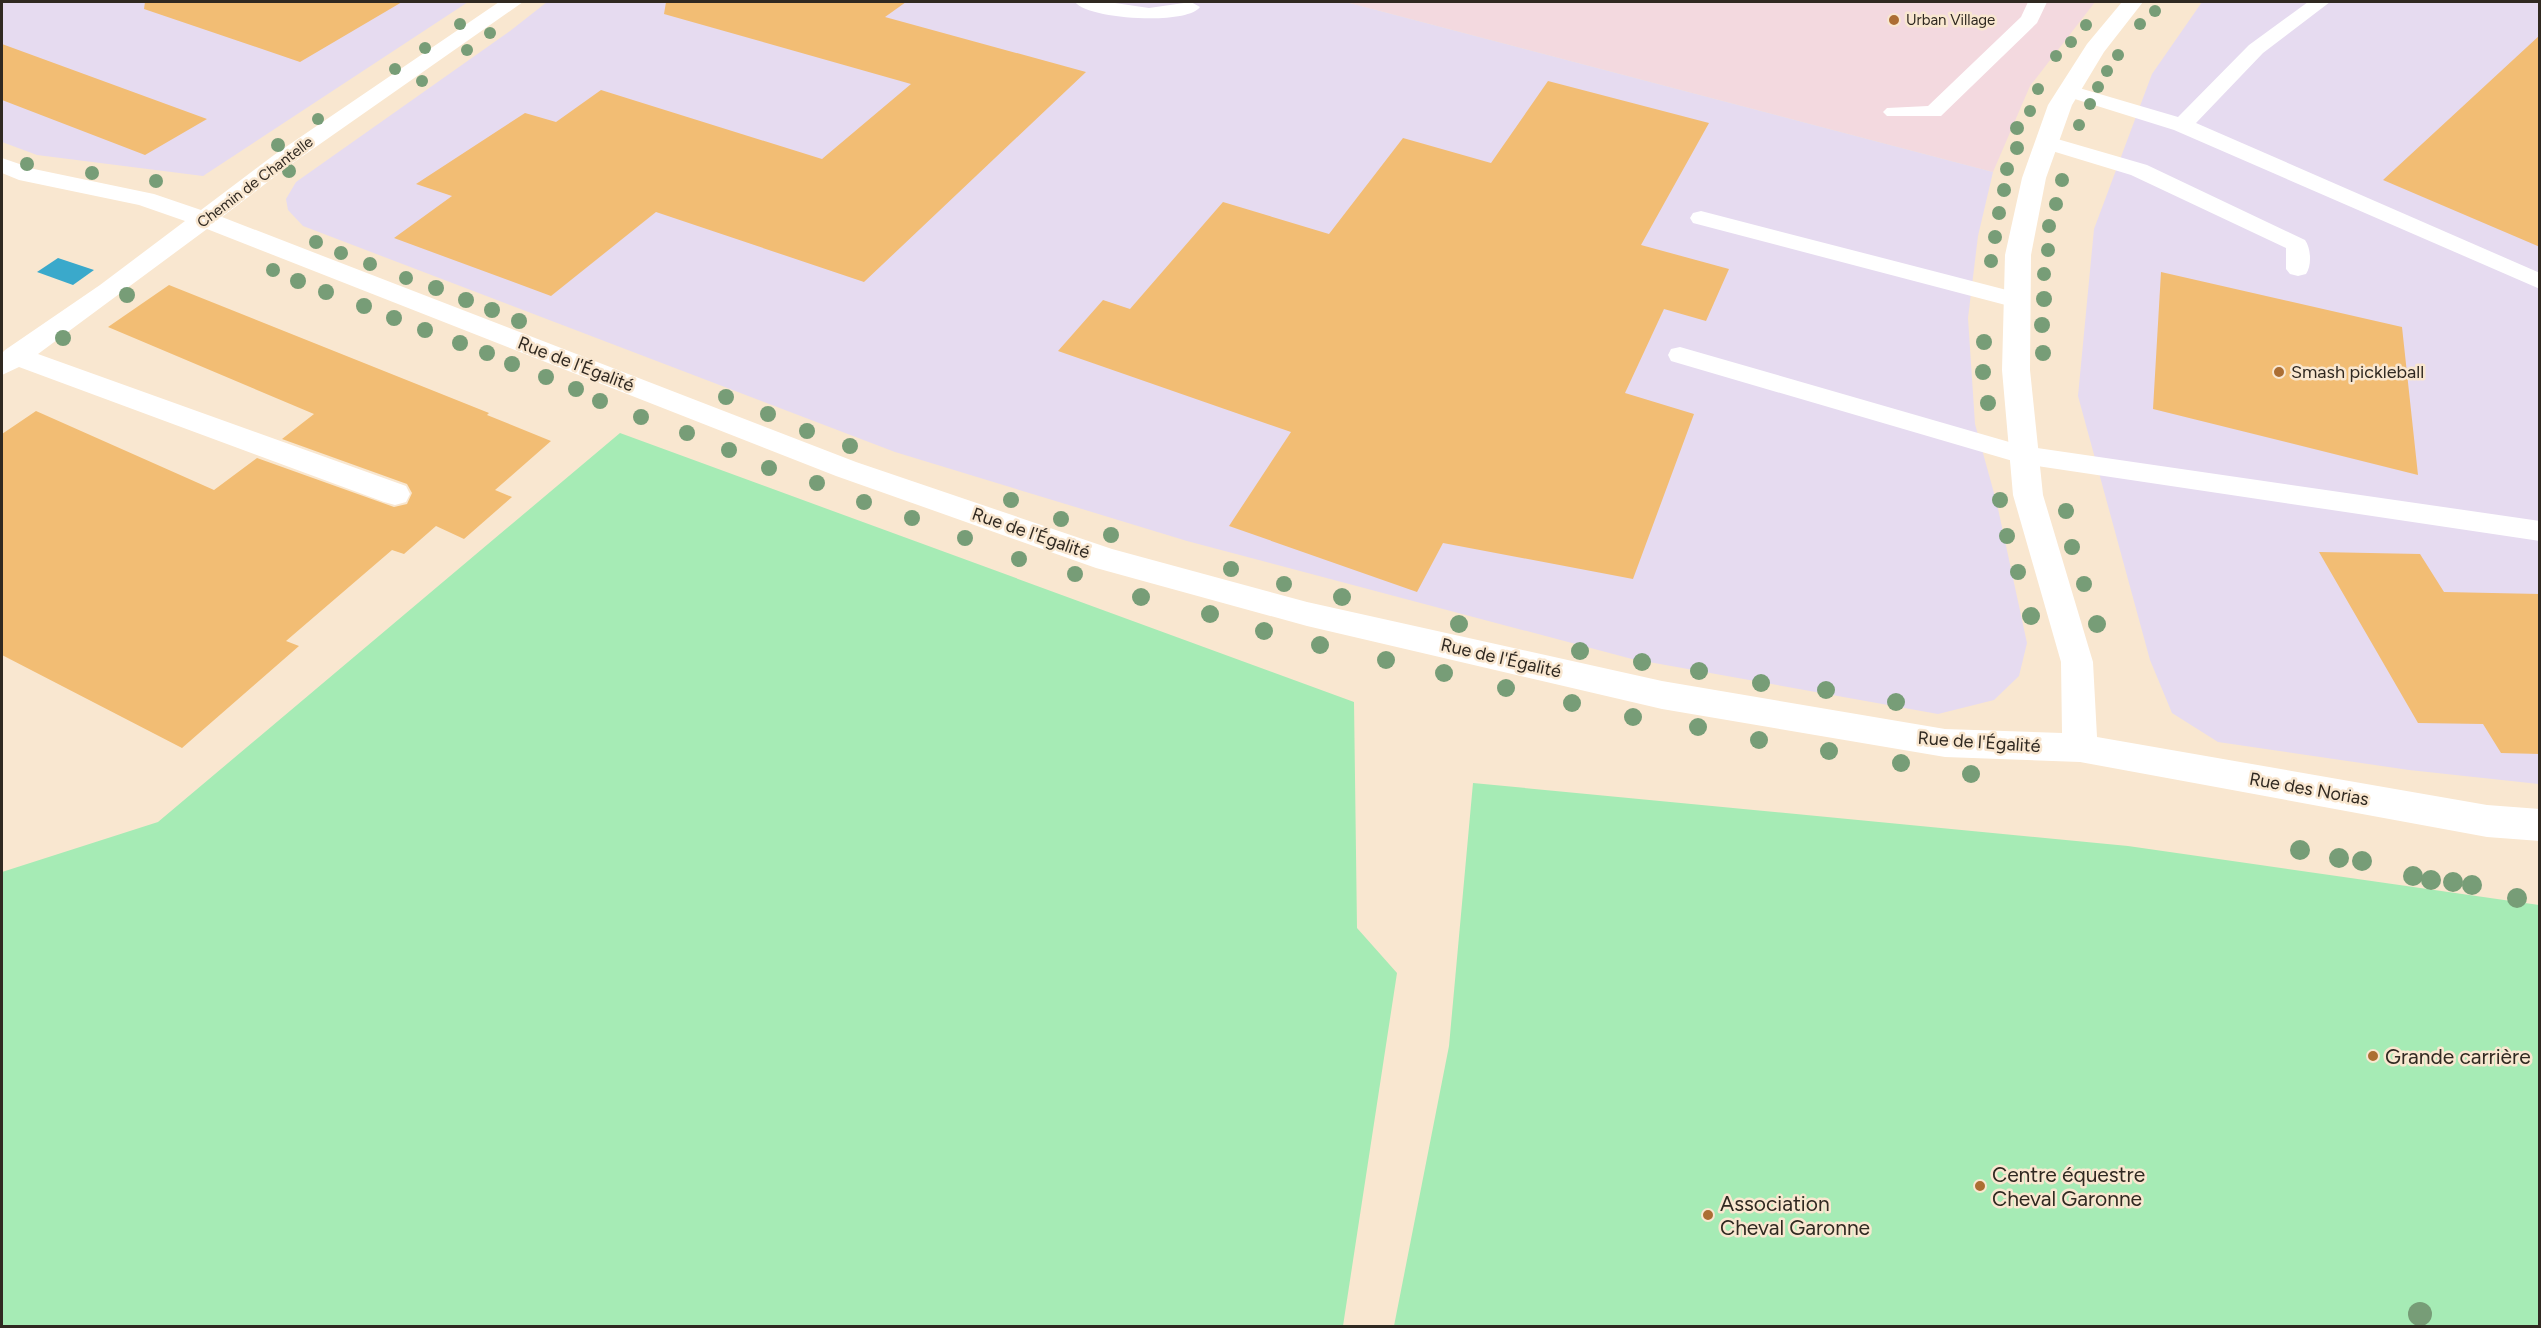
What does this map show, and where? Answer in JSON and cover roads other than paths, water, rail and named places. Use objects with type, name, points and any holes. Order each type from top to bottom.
[{"type":"street","name":"Chemin de Chantelle","points":[[8,361],[109,291],[282,160],[512,2]]},
{"type":"street","points":[[2080,748],[2077,662],[2028,495],[2016,370],[2018,255],[2034,178],[2060,105],[2095,49],[2133,2]]},
{"type":"street","name":"Rue de l'Égalité","points":[[2,165],[28,175],[145,199],[204,219],[846,469],[1119,563],[1307,614],[1662,694],[1945,743],[2080,748]]},
{"type":"street","points":[[8,361],[395,494]]},
{"type":"street","name":"Rue des Norias","points":[[2080,748],[2487,821],[2540,825]]},
{"type":"lane","points":[[1085,2],[1149,16],[1166,15],[1190,6]]},
{"type":"lane","points":[[1894,112],[1934,112],[2030,19],[2037,2]]},
{"type":"lane","points":[[2182,125],[2256,49],[2320,2]]},
{"type":"lane","points":[[2069,91],[2182,125],[2540,282]]},
{"type":"lane","points":[[2047,142],[2139,170],[2297,245],[2298,269]]},
{"type":"lane","points":[[1701,218],[2017,300]]},
{"type":"lane","points":[[1680,355],[2023,455],[2540,531]]},
{"type":"water","points":[[58,258],[94,270],[73,285],[37,272]]},
{"type":"place","name":"Urban Village","points":[[1894,20]]},
{"type":"place","name":"Smash pickleball","points":[[2279,372]]},
{"type":"place","name":"Grande carrière","points":[[2373,1056]]},
{"type":"place","name":"Centre équestre Cheval Garonne","points":[[1980,1186]]},
{"type":"place","name":"Association Cheval Garonne","points":[[1708,1215]]}]
